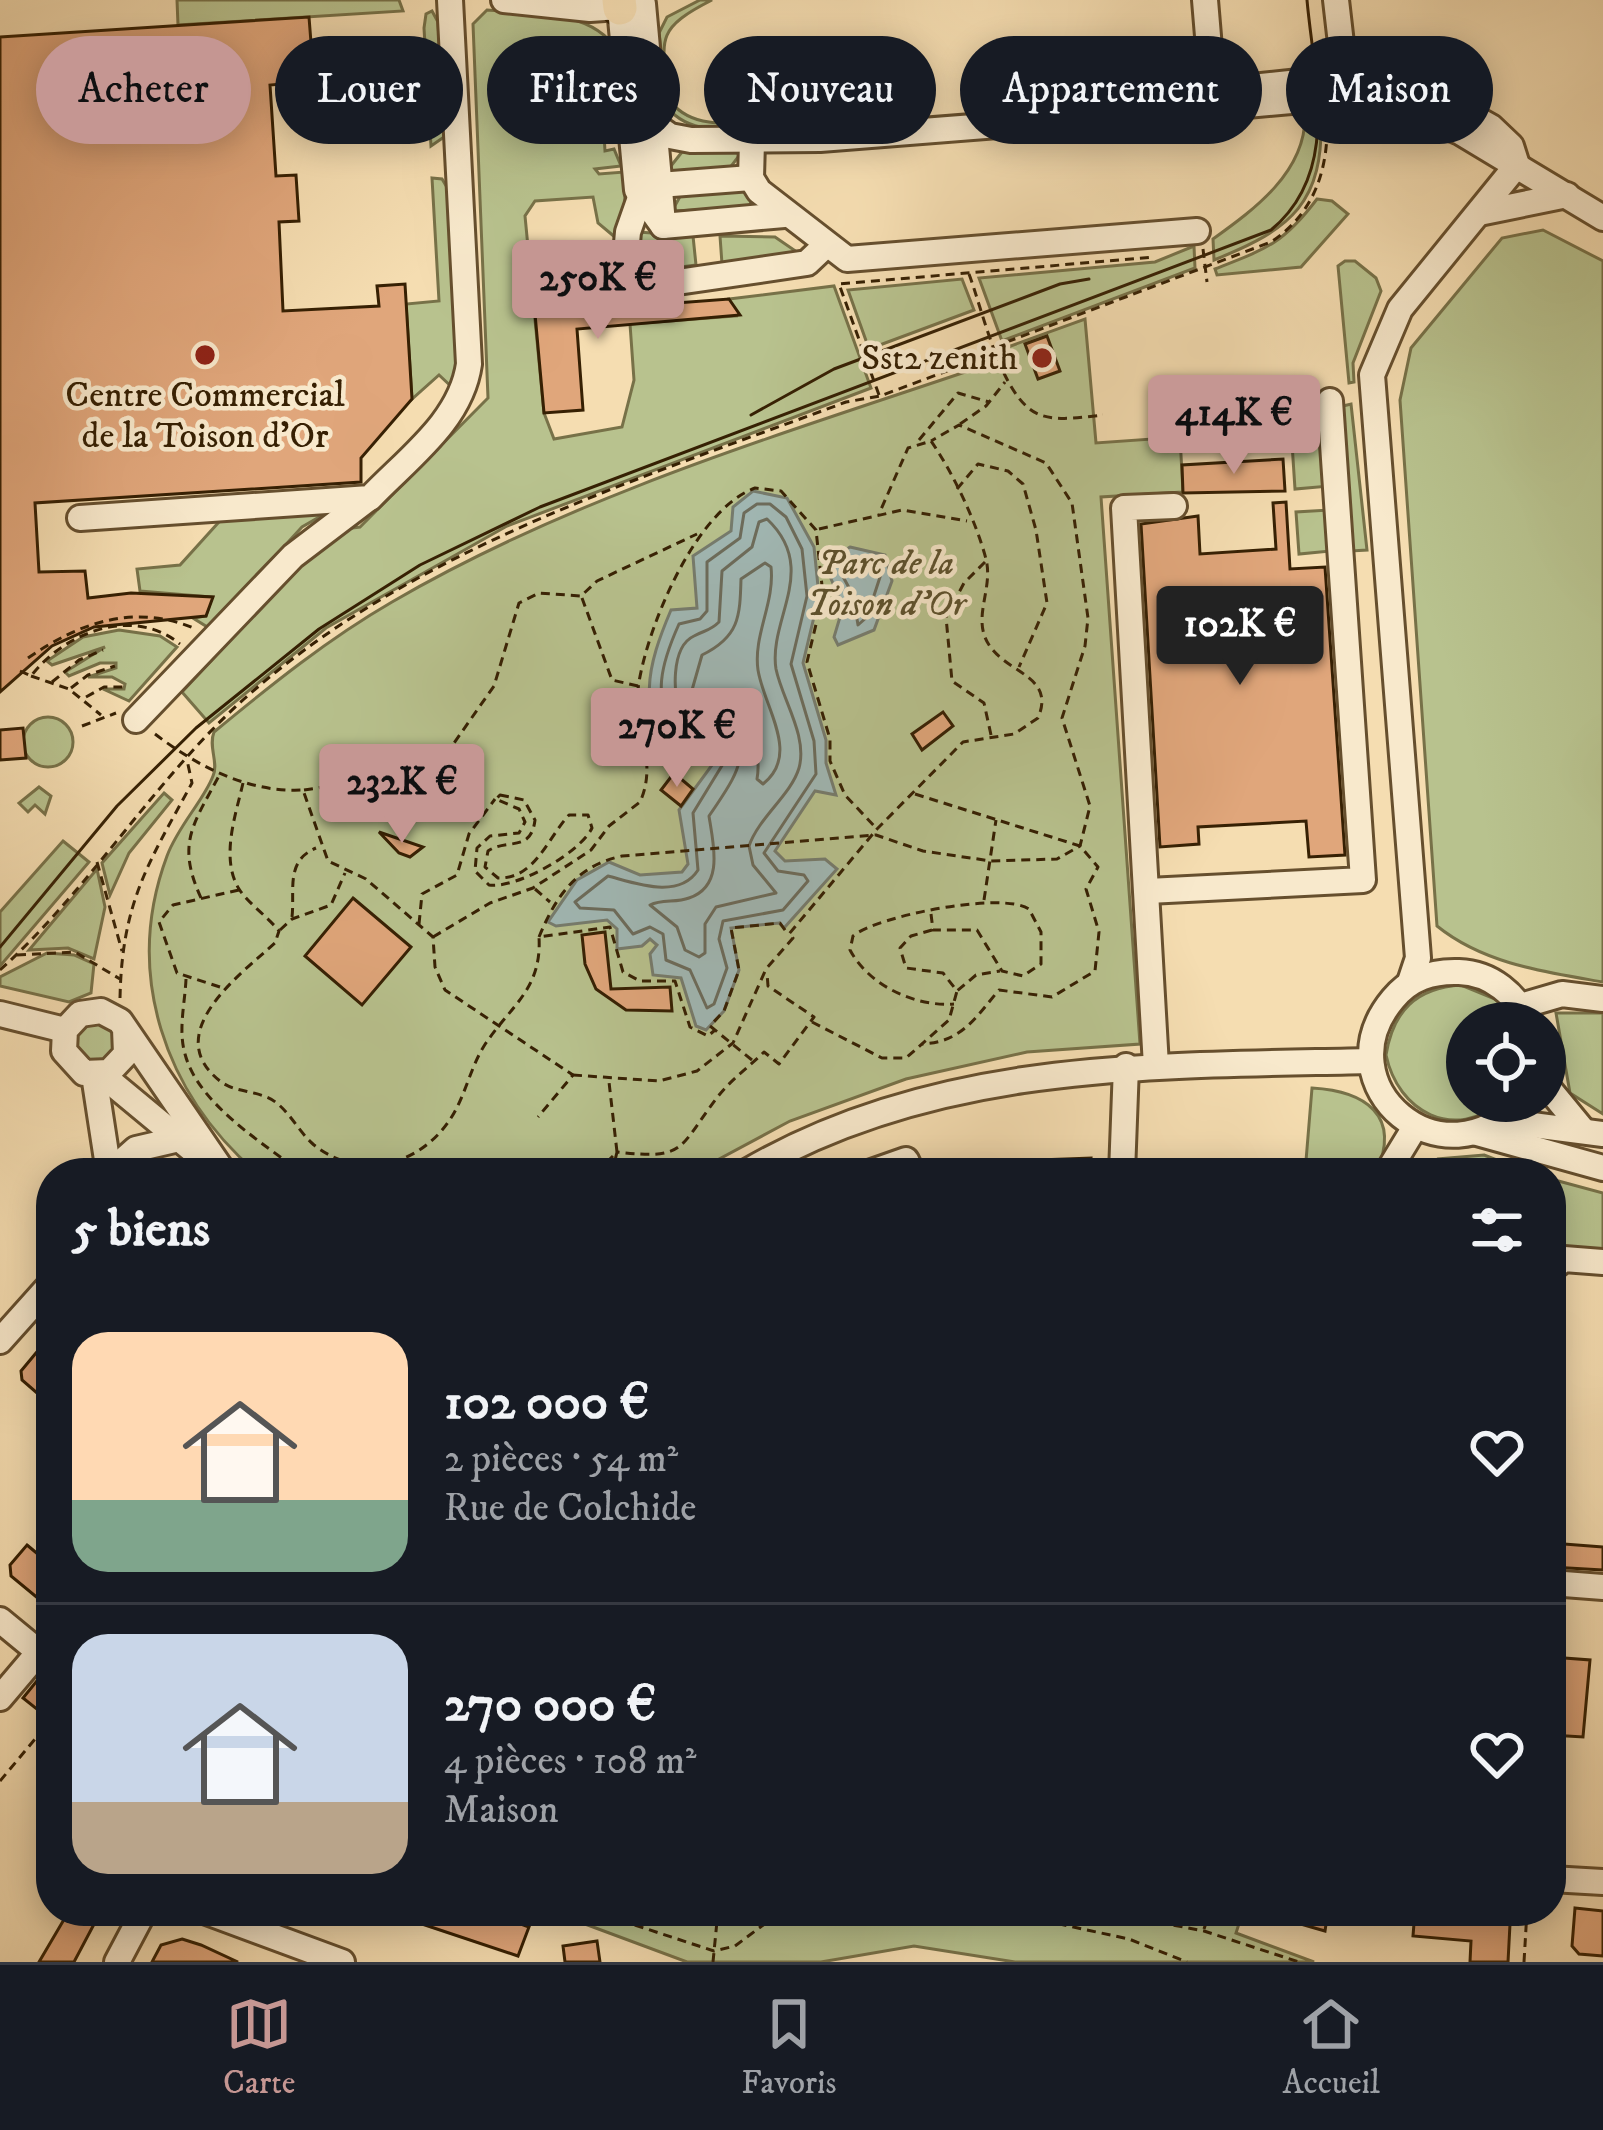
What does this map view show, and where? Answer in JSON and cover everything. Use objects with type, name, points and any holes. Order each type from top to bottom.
[{"type":"street","points":[[130,717],[293,556],[370,498],[465,393],[469,364],[450,0]]},
{"type":"street","points":[[504,0],[636,2]]},
{"type":"street","points":[[1204,0],[1208,36]]},
{"type":"street","points":[[1336,0],[1338,36]]},
{"type":"street","points":[[636,2],[641,36]]},
{"type":"street","points":[[636,2],[635,167],[650,190],[663,226],[784,215]]},
{"type":"street","points":[[652,144],[650,190],[628,232],[632,292],[807,262],[825,246]]},
{"type":"street","points":[[752,144],[751,178],[784,215],[847,259],[964,262],[1197,231]]},
{"type":"street","points":[[1477,144],[1603,218]]},
{"type":"street","points":[[1517,165],[1400,309],[1372,375],[1418,958],[1410,982],[1382,1012],[1371,1061],[1378,1088],[1393,1110],[1415,1127],[1435,1135],[1477,1133],[1603,1168]]},
{"type":"street","points":[[650,190],[751,178]]},
{"type":"street","points":[[1479,213],[1567,195]]},
{"type":"street","points":[[1148,891],[1363,880],[1330,401]]},
{"type":"street","points":[[80,518],[370,498]]},
{"type":"street","points":[[1156,1066],[1124,508],[1174,506]]},
{"type":"street","points":[[1414,908],[1427,938],[1468,972]]},
{"type":"street","points":[[1410,982],[1444,971],[1468,972],[1491,980],[1514,1002]]},
{"type":"street","points":[[1548,1002],[1562,994],[1603,999]]},
{"type":"street","points":[[65,1030],[90,1011],[122,1025],[213,1158]]},
{"type":"street","points":[[0,1014],[65,1030]]},
{"type":"street","points":[[108,1158],[105,1070],[128,1046],[122,1025]]},
{"type":"street","points":[[65,1030],[68,1060],[105,1070],[203,1158]]},
{"type":"street","points":[[778,1158],[855,1123],[1004,1080],[1126,1066],[1371,1061]]},
{"type":"street","points":[[1122,1158],[1126,1066]]},
{"type":"street","points":[[1566,1105],[1593,1132]]},
{"type":"street","points":[[1477,1133],[1500,1122]]},
{"type":"street","points":[[1510,1122],[1593,1132]]},
{"type":"street","points":[[1396,1158],[1415,1127]]},
{"type":"street","points":[[126,1158],[136,1149],[189,1147]]},
{"type":"street","points":[[1566,1259],[1603,1262]]},
{"type":"street","points":[[0,1341],[36,1301]]},
{"type":"street","points":[[1566,1584],[1603,1587]]},
{"type":"street","points":[[0,1620],[36,1650]]},
{"type":"street","points":[[0,1698],[36,1665]]},
{"type":"street","points":[[1566,1880],[1603,1882]]},
{"type":"street","points":[[117,1962],[136,1926]]},
{"type":"street","points":[[245,1926],[342,1962]]},
{"type":"path","points":[[0,970],[213,728],[287,664],[385,597],[451,561],[592,498],[845,402],[880,396],[998,352],[1004,343],[1271,242],[1308,207],[1329,144]]},
{"type":"path","points":[[1197,231],[1207,282]]},
{"type":"path","points":[[880,396],[839,284],[964,262],[1006,381],[1020,403],[1039,415],[1103,415]]},
{"type":"path","points":[[918,441],[931,441],[959,425],[989,402],[1006,381]]},
{"type":"path","points":[[879,514],[908,448],[958,393],[989,402]]},
{"type":"path","points":[[407,1158],[440,1133],[500,1026],[522,1004],[535,981],[538,937],[553,904],[576,877],[603,860],[872,836],[923,851],[991,861],[1057,859],[1080,846],[1090,806],[1062,718],[1088,618],[1072,503],[1046,464],[959,425]]},
{"type":"path","points":[[789,934],[878,829],[963,742],[1031,727],[1042,710],[1037,684],[985,638],[981,614],[986,561],[957,489],[931,441]]},
{"type":"path","points":[[957,489],[978,464],[1008,471],[1027,490],[1048,592],[1018,669]]},
{"type":"path","points":[[82,726],[101,715],[130,717],[187,759],[243,783],[303,790],[351,782],[399,798],[426,788],[494,686],[519,603],[539,593],[581,596],[598,581],[697,534],[755,488],[782,491],[816,530],[823,595],[807,662],[830,740],[830,761],[845,795],[878,829]]},
{"type":"path","points":[[816,530],[921,509],[969,522]]},
{"type":"path","points":[[433,937],[490,903],[533,887],[591,850],[608,826],[640,802],[648,754],[638,686],[697,534]]},
{"type":"path","points":[[986,561],[948,608],[946,626],[952,681],[984,703],[992,737]]},
{"type":"path","points":[[581,596],[612,680],[638,686]]},
{"type":"path","points":[[28,658],[92,622],[123,615],[192,626],[212,640]]},
{"type":"path","points":[[31,676],[57,647],[100,629],[153,630],[179,641],[180,653]]},
{"type":"path","points":[[51,683],[79,660],[103,650]]},
{"type":"path","points":[[69,689],[88,675],[115,667]]},
{"type":"path","points":[[20,671],[69,689],[101,715]]},
{"type":"path","points":[[85,698],[104,687],[123,687]]},
{"type":"path","points":[[122,1025],[123,956],[135,888],[155,842],[192,783],[187,759]]},
{"type":"path","points":[[201,898],[188,873],[187,849],[221,773]]},
{"type":"path","points":[[243,783],[230,843],[239,890],[279,932]]},
{"type":"path","points":[[303,790],[319,847],[345,873],[366,879],[433,937],[441,985],[573,1075],[609,1080],[686,1076],[733,1043],[766,969],[794,938],[780,923],[731,928],[740,970],[724,1011],[710,1026],[733,1043],[753,1061]]},
{"type":"path","points":[[913,793],[1080,846],[1098,867],[1086,889],[1099,932],[1095,970],[1052,997],[999,991],[967,1030],[943,1043],[922,1044]]},
{"type":"path","points":[[419,926],[422,894],[457,875],[469,834],[496,799],[520,797],[535,820],[532,834],[520,845],[488,851],[485,867],[498,878],[512,878],[530,866],[569,814],[588,815],[592,828],[580,844],[524,881],[489,885],[475,871],[477,848],[490,836],[519,833],[525,822],[519,809],[496,799]]},
{"type":"path","points":[[984,902],[996,819]]},
{"type":"path","points":[[292,919],[294,870],[306,852],[319,847]]},
{"type":"path","points":[[97,860],[123,956]]},
{"type":"path","points":[[344,1158],[315,1146],[271,1098],[228,1086],[212,1074],[202,1055],[200,1033],[222,988],[275,943],[292,919],[331,905],[345,873]]},
{"type":"path","points":[[533,887],[553,904]]},
{"type":"path","points":[[222,988],[186,979],[174,968],[159,922],[167,908],[239,890]]},
{"type":"path","points":[[810,1020],[882,1058],[906,1058],[949,1020],[954,1004],[957,991],[976,975],[1002,971],[1023,976],[1037,970],[1043,956],[1041,932],[1022,904],[984,902],[866,926],[853,936],[850,950],[860,965],[910,1000],[954,1004]]},
{"type":"path","points":[[931,914],[933,930]]},
{"type":"path","points":[[538,937],[610,927],[623,972],[640,981],[676,981],[690,1027],[708,1036],[715,1030]]},
{"type":"path","points":[[957,991],[944,973],[910,970],[900,962],[904,941],[933,930],[977,929],[1002,971]]},
{"type":"path","points":[[16,956],[75,952],[121,980]]},
{"type":"path","points":[[617,1152],[662,1156],[684,1147],[717,1097],[753,1061],[764,1052],[779,1064],[814,1017],[768,986],[766,969]]},
{"type":"path","points":[[186,979],[182,1037],[186,1059],[210,1097],[284,1158]]},
{"type":"path","points":[[538,1117],[573,1075]]},
{"type":"path","points":[[609,1080],[616,1158]]},
{"type":"path","points":[[611,1158],[617,1152]]},
{"type":"path","points":[[0,1781],[36,1738]]},
{"type":"path","points":[[638,1926],[714,1951],[734,1946],[761,1926]]},
{"type":"path","points":[[713,1962],[716,1926]]},
{"type":"path","points":[[1069,1926],[1130,1939],[1187,1962]]},
{"type":"path","points":[[1182,1926],[1299,1962]]},
{"type":"path","points":[[1204,1930],[1205,1926]]},
{"type":"path","points":[[1524,1962],[1526,1926]]},
{"type":"green space","points":[[177,0],[399,0],[403,11],[178,25]]},
{"type":"green space","points":[[700,0],[712,0],[679,20],[667,36],[659,36],[667,17]]},
{"type":"green space","points":[[487,10],[540,13],[576,21],[605,36],[487,36],[487,144],[605,144],[605,151],[614,149],[621,166],[595,169],[599,174],[624,172],[625,204],[616,238],[598,223],[593,197],[535,201],[525,216],[544,413],[554,439],[622,427],[634,380],[630,324],[736,316],[729,299],[834,286],[871,388],[507,526],[326,628],[209,723],[182,692],[319,545],[344,529],[360,527],[488,398],[473,24]]},
{"type":"green space","points":[[432,11],[439,36],[424,36],[426,14]]},
{"type":"green space","points":[[680,111],[704,121],[704,127],[698,126],[686,122]]},
{"type":"green space","points":[[1301,144],[1320,144],[1317,170],[1298,209],[1264,237],[1214,260],[1213,239],[1275,187]]},
{"type":"green space","points":[[734,147],[742,152],[729,169],[667,171],[682,152]]},
{"type":"green space","points":[[432,178],[442,179],[448,189],[460,353],[454,389],[439,375],[412,399],[406,304],[439,301]]},
{"type":"green space","points":[[742,189],[751,198],[750,208],[672,211],[682,193]]},
{"type":"green space","points":[[1317,199],[1332,201],[1348,214],[1301,267],[1217,275],[1215,269],[1283,236]]},
{"type":"green space","points":[[1543,230],[1603,261],[1603,982],[1495,958],[1437,926],[1400,400],[1411,348],[1502,238]]},
{"type":"green space","points":[[638,232],[693,236],[696,265],[636,273],[632,270]]},
{"type":"green space","points":[[720,236],[775,237],[797,252],[722,264]]},
{"type":"green space","points":[[1194,246],[1195,268],[1002,341],[979,278],[1155,262]]},
{"type":"green space","points":[[1355,261],[1376,278],[1381,291],[1353,363],[1354,382],[1349,383],[1338,266]]},
{"type":"green space","points":[[962,279],[974,310],[869,349],[848,290]]},
{"type":"green space","name":"Parc de la Toison d'Or","points":[[1085,319],[1096,443],[1180,437],[1183,492],[1101,497],[1140,1044],[1027,1052],[906,1079],[790,1121],[721,1158],[242,1158],[198,1107],[176,1069],[152,987],[154,900],[167,856],[213,776],[214,732],[368,616],[461,564],[678,470],[977,368],[1005,348]]},
{"type":"green space","points":[[1351,404],[1367,550],[1351,551],[1343,406]]},
{"type":"green space","points":[[1326,425],[1330,486],[1295,489],[1291,428]]},
{"type":"green space","points":[[340,505],[302,527],[209,628],[193,618],[206,616],[212,597],[140,591],[137,569],[180,565],[228,512]]},
{"type":"green space","points":[[1329,510],[1331,551],[1299,554],[1296,512]]},
{"type":"green space","points":[[119,630],[160,636],[177,647],[129,701],[103,689],[124,689],[125,684],[112,677],[88,677],[116,668],[116,663],[100,663],[69,676],[65,672],[105,647],[52,665],[47,661],[83,637]]},
{"type":"green space","points":[[48,717],[65,725],[73,742],[65,759],[48,767],[31,759],[23,742],[31,725]]},
{"type":"green space","points":[[39,787],[51,796],[45,814],[35,805],[28,812],[19,803]]},
{"type":"green space","points":[[164,793],[172,800],[129,853],[110,895],[102,863]]},
{"type":"green space","points":[[63,841],[89,862],[0,966],[0,912]]},
{"type":"green space","points":[[97,869],[105,907],[94,959],[68,948],[29,950]]},
{"type":"green space","points":[[47,953],[74,955],[94,964],[91,993],[69,1002],[0,986],[0,977]]},
{"type":"green space","points":[[1461,985],[1501,1002],[1446,1002],[1446,1119],[1431,1115],[1402,1092],[1386,1055],[1401,1014],[1419,997]]},
{"type":"green space","points":[[1566,1013],[1603,1013],[1603,1114],[1570,1093]]},
{"type":"green space","points":[[96,1022],[110,1028],[116,1042],[110,1056],[96,1062],[82,1056],[76,1042],[82,1028]]},
{"type":"green space","points":[[1312,1088],[1348,1094],[1374,1110],[1381,1121],[1381,1158],[1306,1158]]},
{"type":"green space","points":[[1566,1183],[1603,1193],[1603,1255],[1566,1253]]},
{"type":"green space","points":[[590,1926],[1238,1926],[1236,1933],[1314,1962],[1015,1962],[914,1946],[821,1962],[687,1962]]},
{"type":"water","points":[[753,491],[787,498],[814,547],[819,596],[803,663],[826,740],[826,763],[836,795],[815,791],[775,851],[785,861],[825,859],[837,869],[784,928],[779,923],[731,928],[739,970],[724,1011],[706,1030],[696,1026],[681,978],[653,975],[650,954],[657,945],[650,939],[642,946],[617,949],[617,929],[607,920],[556,926],[548,922],[577,880],[609,862],[640,875],[682,872],[688,864],[679,810],[715,761],[693,745],[681,759],[666,742],[651,706],[651,669],[671,610],[697,608],[693,556],[731,531],[733,507]]},
{"type":"water","points":[[850,547],[885,555],[892,581],[874,630],[838,645],[834,637],[843,607],[829,574],[835,556]]},
{"type":"building","name":"Centre Commercial de la Toison d'Or","points":[[309,17],[310,36],[275,36],[275,85],[270,85],[276,176],[296,175],[299,221],[279,222],[283,311],[379,306],[377,286],[405,284],[412,399],[361,458],[361,482],[35,503],[39,572],[85,571],[88,598],[131,593],[213,597],[206,616],[94,627],[52,646],[0,692],[0,37]]},
{"type":"building","points":[[729,299],[740,315],[577,329],[583,410],[544,413],[535,314],[610,309],[622,314],[636,306]]},
{"type":"building","name":"Sst2 zenith","points":[[1047,336],[1060,371],[1038,379],[1025,344]]},
{"type":"building","points":[[1283,459],[1285,491],[1183,493],[1182,465]]},
{"type":"building","points":[[1286,502],[1290,569],[1325,567],[1345,855],[1309,857],[1306,821],[1198,827],[1199,844],[1160,847],[1141,524],[1198,516],[1200,554],[1276,549],[1273,503]]},
{"type":"building","points":[[943,712],[953,726],[922,750],[912,734]]},
{"type":"building","points":[[23,728],[26,758],[0,760],[0,730]]},
{"type":"building","points":[[674,773],[693,789],[681,806],[661,790]]},
{"type":"building","points":[[379,832],[423,847],[410,857],[399,853]]},
{"type":"building","points":[[353,898],[411,947],[362,1005],[305,956]]},
{"type":"building","points":[[605,932],[611,989],[670,987],[672,1011],[626,1010],[596,989],[585,964],[582,935]]},
{"type":"building","points":[[36,1353],[36,1392],[22,1380],[21,1371]]},
{"type":"building","points":[[1566,1544],[1603,1547],[1603,1570],[1566,1568]]},
{"type":"building","points":[[27,1545],[36,1552],[36,1597],[11,1576],[10,1565]]},
{"type":"building","points":[[1566,1658],[1590,1660],[1583,1737],[1566,1736]]},
{"type":"building","points":[[36,1682],[36,1708],[23,1698]]},
{"type":"building","points":[[1575,1908],[1603,1911],[1603,1956],[1579,1954],[1572,1946]]},
{"type":"building","points":[[60,1926],[93,1926],[74,1962],[39,1962]]},
{"type":"building","points":[[428,1926],[526,1926],[518,1956]]},
{"type":"building","points":[[1414,1926],[1510,1926],[1508,1962],[1470,1962],[1471,1941],[1413,1936]]},
{"type":"building","points":[[182,1939],[238,1962],[152,1962],[161,1945]]},
{"type":"building","points":[[597,1941],[600,1962],[565,1962],[563,1946]]},
{"type":"tram line","points":[[0,947],[117,806],[196,728],[319,629],[420,565],[540,507],[1271,230],[1293,207],[1315,153],[1317,92],[1307,0]]},
{"type":"tram line","points":[[751,415],[834,369],[1060,284],[1089,279]]},
{"type":"place","name":"Centre Commercial de la Toison d'Or","points":[[205,355]]},
{"type":"place","name":"Sst2 zenith","points":[[1042,358]]}]
